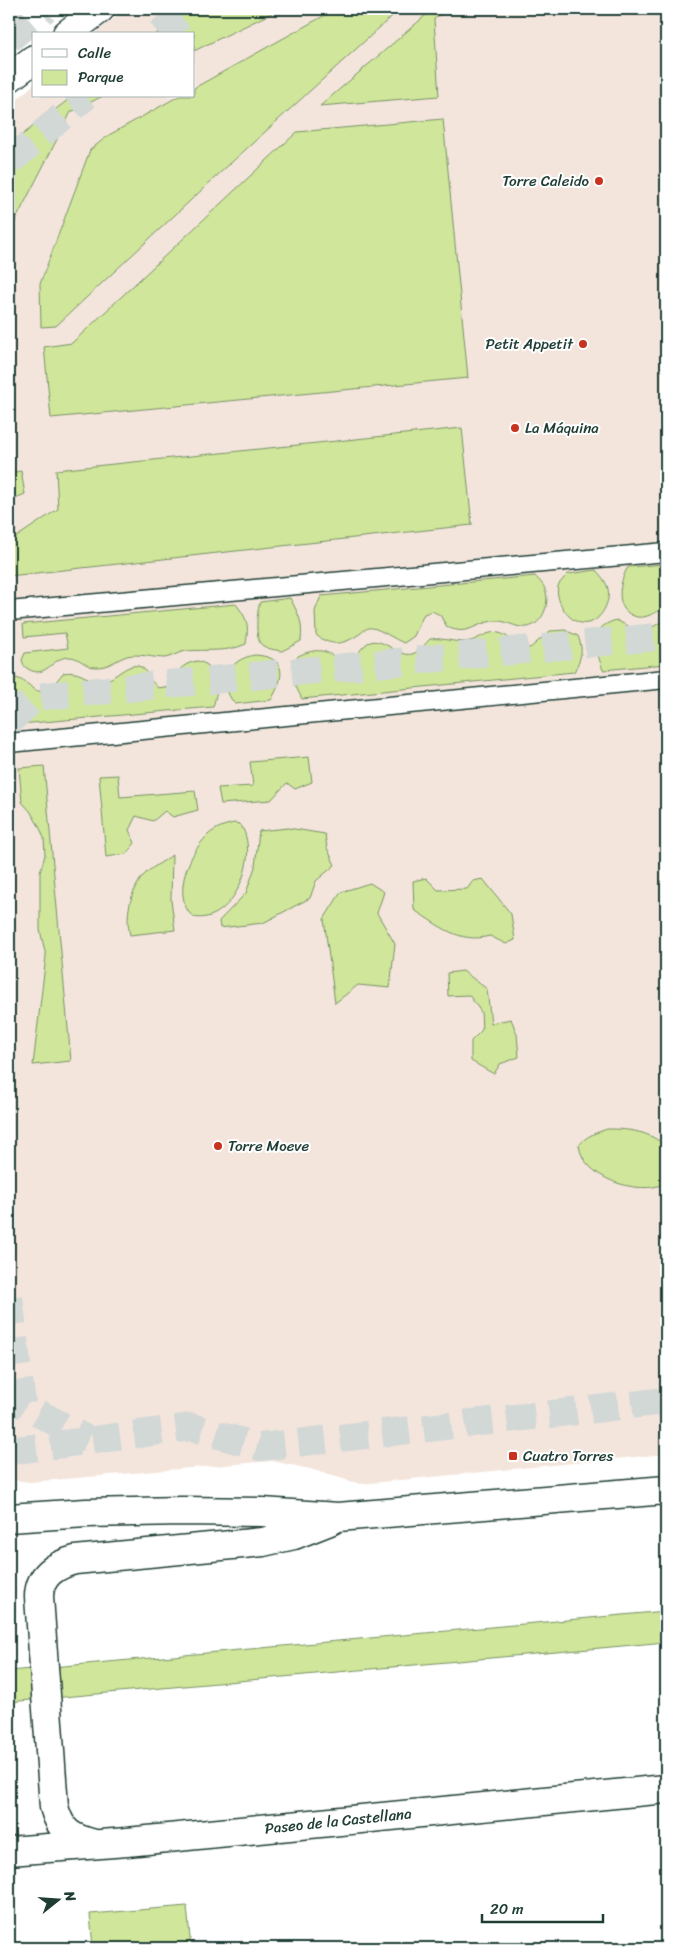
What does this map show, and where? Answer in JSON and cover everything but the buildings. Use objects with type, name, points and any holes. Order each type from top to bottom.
[{"type":"main road","points":[[70,32],[100,9]]},
{"type":"main road","points":[[9,78],[32,61]]},
{"type":"main road","points":[[9,1518],[182,1511],[338,1517],[666,1490]]},
{"type":"main road","points":[[98,1844],[82,1841],[63,1829],[54,1806],[39,1597],[40,1587],[44,1578],[56,1567],[75,1560],[263,1542],[294,1535],[338,1517]]},
{"type":"main road","name":"Paseo de la Castellana","points":[[9,1851],[666,1789]]},
{"type":"main road","points":[[9,1864],[40,1849]]},
{"type":"lane","points":[[9,611],[666,552]]},
{"type":"lane","points":[[9,743],[666,679]]},
{"type":"shaded area","points":[[126,9],[666,9],[666,1454],[360,1484],[310,1469],[272,1461],[31,1482],[9,1480],[9,107],[32,86],[32,98],[195,98],[195,32],[97,32]]},
{"type":"green space","points":[[188,9],[280,9],[195,51],[195,32],[159,32]]},
{"type":"green space","points":[[336,9],[400,9],[56,326],[41,327],[40,284],[90,150],[109,135],[175,98],[195,98],[195,87]]},
{"type":"green space","points":[[433,9],[448,9],[434,19],[439,96],[320,106]]},
{"type":"green space","points":[[70,98],[99,98],[71,112],[9,233],[9,145]]},
{"type":"green space","points":[[443,119],[468,378],[51,418],[44,347],[72,343],[297,132]]},
{"type":"green space","points":[[462,428],[472,525],[9,576],[9,542],[58,509],[56,470]]},
{"type":"green space","points":[[21,471],[25,494],[9,501],[9,473]]},
{"type":"green space","points":[[666,564],[666,608],[644,617],[629,614],[624,609],[620,595],[622,580],[628,567]]},
{"type":"green space","points":[[596,570],[607,586],[608,599],[604,610],[597,619],[588,623],[582,623],[576,621],[565,612],[557,592],[558,586],[568,574]]},
{"type":"green space","points":[[535,576],[542,583],[547,598],[542,616],[533,625],[528,627],[495,621],[467,630],[455,630],[447,627],[440,615],[432,611],[424,614],[414,636],[404,643],[371,628],[366,629],[349,640],[338,643],[328,642],[316,635],[315,611],[321,596]]},
{"type":"green space","points":[[290,598],[300,619],[301,641],[282,651],[262,645],[259,642],[257,631],[260,602]]},
{"type":"green space","points":[[236,604],[245,618],[247,627],[246,644],[239,647],[224,650],[186,651],[165,658],[132,655],[100,667],[89,666],[71,657],[58,660],[43,671],[38,672],[24,666],[22,660],[25,653],[68,648],[65,633],[24,637],[23,624]]},
{"type":"green space","points":[[666,619],[666,664],[603,670],[596,646],[597,634],[601,628],[616,620],[632,628],[646,631]]},
{"type":"green space","points":[[565,630],[578,636],[581,646],[580,658],[574,672],[302,699],[293,678],[298,656],[311,651],[329,653],[345,663],[351,664],[365,645],[377,641],[400,652],[412,654],[430,639],[465,642],[495,632],[521,646],[530,648],[550,631]]},
{"type":"green space","points":[[255,655],[274,660],[278,664],[281,670],[279,684],[271,700],[235,704],[226,688],[228,673],[238,661]]},
{"type":"green space","points":[[198,661],[212,668],[217,679],[217,692],[213,707],[9,725],[9,677],[25,682],[35,690],[40,691],[46,690],[63,673],[73,673],[92,680],[103,681],[127,668],[138,666],[144,669],[158,688],[165,687],[169,691],[173,689],[170,686],[180,669],[192,662]]},
{"type":"green space","points":[[309,757],[312,782],[295,789],[287,783],[271,800],[221,804],[218,788],[253,786],[250,762]]},
{"type":"green space","points":[[44,766],[71,1061],[33,1065],[46,956],[40,930],[40,872],[45,855],[44,838],[39,826],[22,802],[19,768]]},
{"type":"green space","points":[[118,775],[120,797],[195,791],[198,810],[173,817],[165,811],[153,821],[136,816],[129,830],[135,843],[126,854],[106,857],[99,776]]},
{"type":"green space","points":[[234,823],[240,824],[246,837],[248,852],[240,885],[231,899],[220,910],[207,917],[193,917],[186,908],[183,897],[185,874],[190,862],[195,851],[209,834],[221,827]]},
{"type":"green space","points":[[288,828],[325,834],[327,848],[335,865],[316,881],[310,898],[263,923],[220,928],[219,921],[246,893],[255,867],[259,831]]},
{"type":"green space","points":[[172,855],[171,900],[175,930],[130,935],[128,912],[135,889],[146,873]]},
{"type":"green space","points":[[426,878],[438,890],[467,889],[473,881],[483,879],[511,914],[515,940],[506,944],[490,936],[469,938],[459,936],[414,910],[413,881]]},
{"type":"green space","points":[[370,883],[384,892],[377,913],[395,944],[390,988],[358,985],[335,1003],[324,919],[341,892]]},
{"type":"green space","points":[[463,971],[487,989],[491,1023],[511,1019],[517,1034],[519,1057],[500,1064],[494,1074],[471,1061],[471,1041],[482,1030],[481,1012],[469,995],[448,996],[447,973]]},
{"type":"green space","points":[[607,1129],[645,1134],[666,1146],[666,1183],[655,1187],[627,1186],[614,1182],[590,1167],[582,1157],[579,1145],[595,1133]]},
{"type":"green space","points":[[666,1611],[666,1642],[9,1702],[9,1671]]},
{"type":"green space","points":[[187,1906],[191,1948],[93,1948],[90,1914]]},
{"type":"tunnel","points":[[9,39],[45,9]]},
{"type":"tunnel","points":[[161,32],[189,9]]},
{"type":"tunnel","points":[[9,162],[84,98]]},
{"type":"tunnel","points":[[9,722],[35,697],[666,636]]},
{"type":"tunnel","points":[[9,1297],[22,1404],[88,1440]]},
{"type":"tunnel","points":[[9,1451],[191,1427],[260,1447],[666,1401]]},
{"type":"place","name":"Torre Caleido","points":[[599,181]]},
{"type":"place","name":"Petit Appetit","points":[[583,344]]},
{"type":"place","name":"La Máquina","points":[[515,428]]},
{"type":"place","name":"Torre Moeve","points":[[218,1146]]},
{"type":"place","name":"Cuatro Torres","points":[[513,1456]]}]
